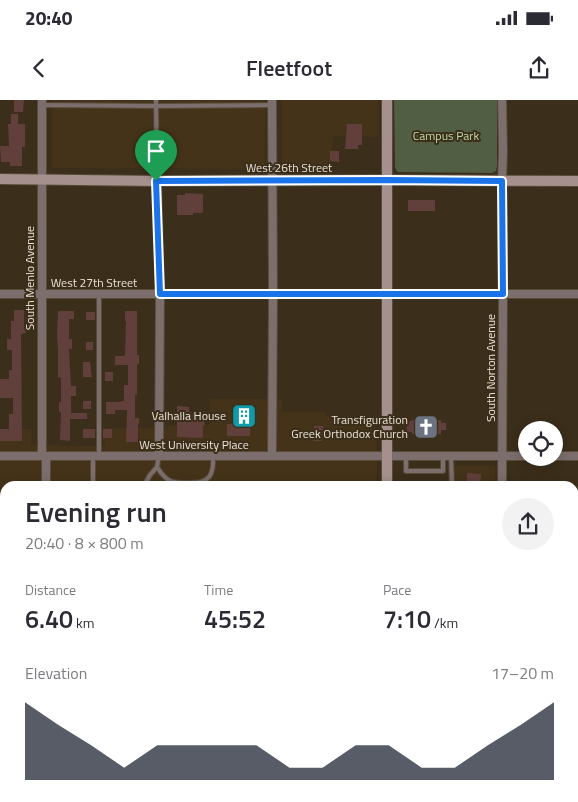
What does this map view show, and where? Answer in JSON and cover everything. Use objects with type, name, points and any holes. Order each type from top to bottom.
[{"type":"main road","points":[[387,100],[387,481]]},
{"type":"main road","name":"West 26th Street","points":[[0,180],[578,181]]},
{"type":"street","name":"South Norton Avenue","points":[[502,100],[502,481]]},
{"type":"street","points":[[272,102],[272,456]]},
{"type":"street","name":"South Menlo Avenue","points":[[42,103],[42,294],[46,481]]},
{"type":"street","points":[[156,181],[160,294],[159,456]]},
{"type":"street","name":"West 27th Street","points":[[0,294],[578,294]]},
{"type":"street","name":"West University Place","points":[[0,456],[518,456]]},
{"type":"street","points":[[563,456],[578,456]]},
{"type":"lane","points":[[156,100],[156,181]]},
{"type":"lane","points":[[42,103],[156,106],[272,102]]},
{"type":"lane","points":[[93,481],[96,456],[99,294]]},
{"type":"lane","points":[[147,481],[157,467],[159,456]]},
{"type":"lane","points":[[204,481],[210,476],[214,469],[213,456]]},
{"type":"lane","points":[[406,456],[406,471],[443,471],[447,456]]},
{"type":"lane","points":[[447,456],[451,481]]},
{"type":"lane","points":[[157,467],[162,476],[170,481]]},
{"type":"shaded area","points":[[52,100],[265,100],[265,169],[52,168]]},
{"type":"shaded area","points":[[282,100],[378,100],[378,137],[333,136],[332,168],[282,168]]},
{"type":"shaded area","points":[[210,399],[282,399],[282,412],[325,412],[326,416],[376,416],[376,481],[0,481],[0,429],[31,429],[31,445],[105,446],[105,428],[167,428],[168,426],[210,425]]},
{"type":"shaded area","points":[[448,466],[495,466],[495,481],[448,481]]},
{"type":"green space","name":"Campus Park","points":[[394,100],[497,100],[496,171],[492,173],[398,172],[395,167]]},
{"type":"building","points":[[14,100],[24,100],[23,112],[14,112]]},
{"type":"building","points":[[11,114],[18,114],[18,124],[25,124],[25,147],[22,147],[22,166],[10,166],[10,162],[1,162],[0,146],[9,146],[8,124],[11,124]]},
{"type":"building","points":[[347,124],[362,124],[362,145],[358,145],[358,149],[345,149]]},
{"type":"building","points":[[330,151],[339,151],[339,162],[330,161]]},
{"type":"building","points":[[185,193],[203,194],[203,213],[177,215],[177,195],[185,195]]},
{"type":"building","points":[[408,200],[435,200],[435,211],[408,211]]},
{"type":"building","points":[[14,310],[24,310],[24,326],[26,326],[26,333],[21,334],[22,441],[0,441],[0,429],[9,429],[9,414],[13,414],[13,398],[0,398],[0,379],[9,379],[9,370],[12,370],[12,350],[7,350],[7,339],[11,339],[11,321],[14,321]]},
{"type":"building","points":[[58,311],[74,311],[74,319],[69,319],[69,339],[72,339],[72,349],[69,349],[71,386],[76,386],[76,396],[71,396],[71,413],[87,413],[87,419],[70,419],[70,441],[60,440],[61,412],[59,412],[59,402],[61,402],[61,378],[58,377]]},
{"type":"building","points":[[125,311],[137,311],[137,355],[139,355],[139,364],[137,364],[135,418],[139,418],[138,442],[126,442],[127,410],[115,410],[115,414],[106,414],[106,402],[124,401],[124,385],[128,385],[128,365],[115,365],[115,356],[125,355]]},
{"type":"building","points":[[86,312],[95,312],[95,320],[86,320]]},
{"type":"building","points":[[86,342],[93,342],[93,350],[86,350]]},
{"type":"building","points":[[83,362],[90,362],[92,377],[83,377]]},
{"type":"building","points":[[105,372],[113,372],[113,381],[105,381]]},
{"type":"building","points":[[83,401],[91,401],[91,409],[83,409]]},
{"type":"building","points":[[177,406],[189,407],[191,414],[203,414],[205,425],[203,425],[203,438],[177,437]]},
{"type":"building","name":"Valhalla House","points":[[237,408],[250,408],[250,436],[227,436],[227,424],[237,424]]},
{"type":"building","name":"Transfiguration Greek Orthodox Church","points":[[441,420],[441,423],[446,423],[446,430],[441,430],[441,434],[412,434],[412,432],[407,432],[407,421]]},
{"type":"building","points":[[314,426],[323,426],[322,441],[313,441]]},
{"type":"building","points":[[83,429],[95,429],[95,438],[83,438]]},
{"type":"building","points":[[103,429],[112,429],[112,438],[103,438]]},
{"type":"building","points":[[467,473],[481,474],[480,481],[467,481]]},
{"type":"place","name":"Valhalla House","points":[[244,416]]},
{"type":"place","name":"Transfiguration Greek Orthodox Church","points":[[426,427]]},
{"type":"route","points":[[156,181],[502,181],[503,294],[160,294],[156,181]]}]
